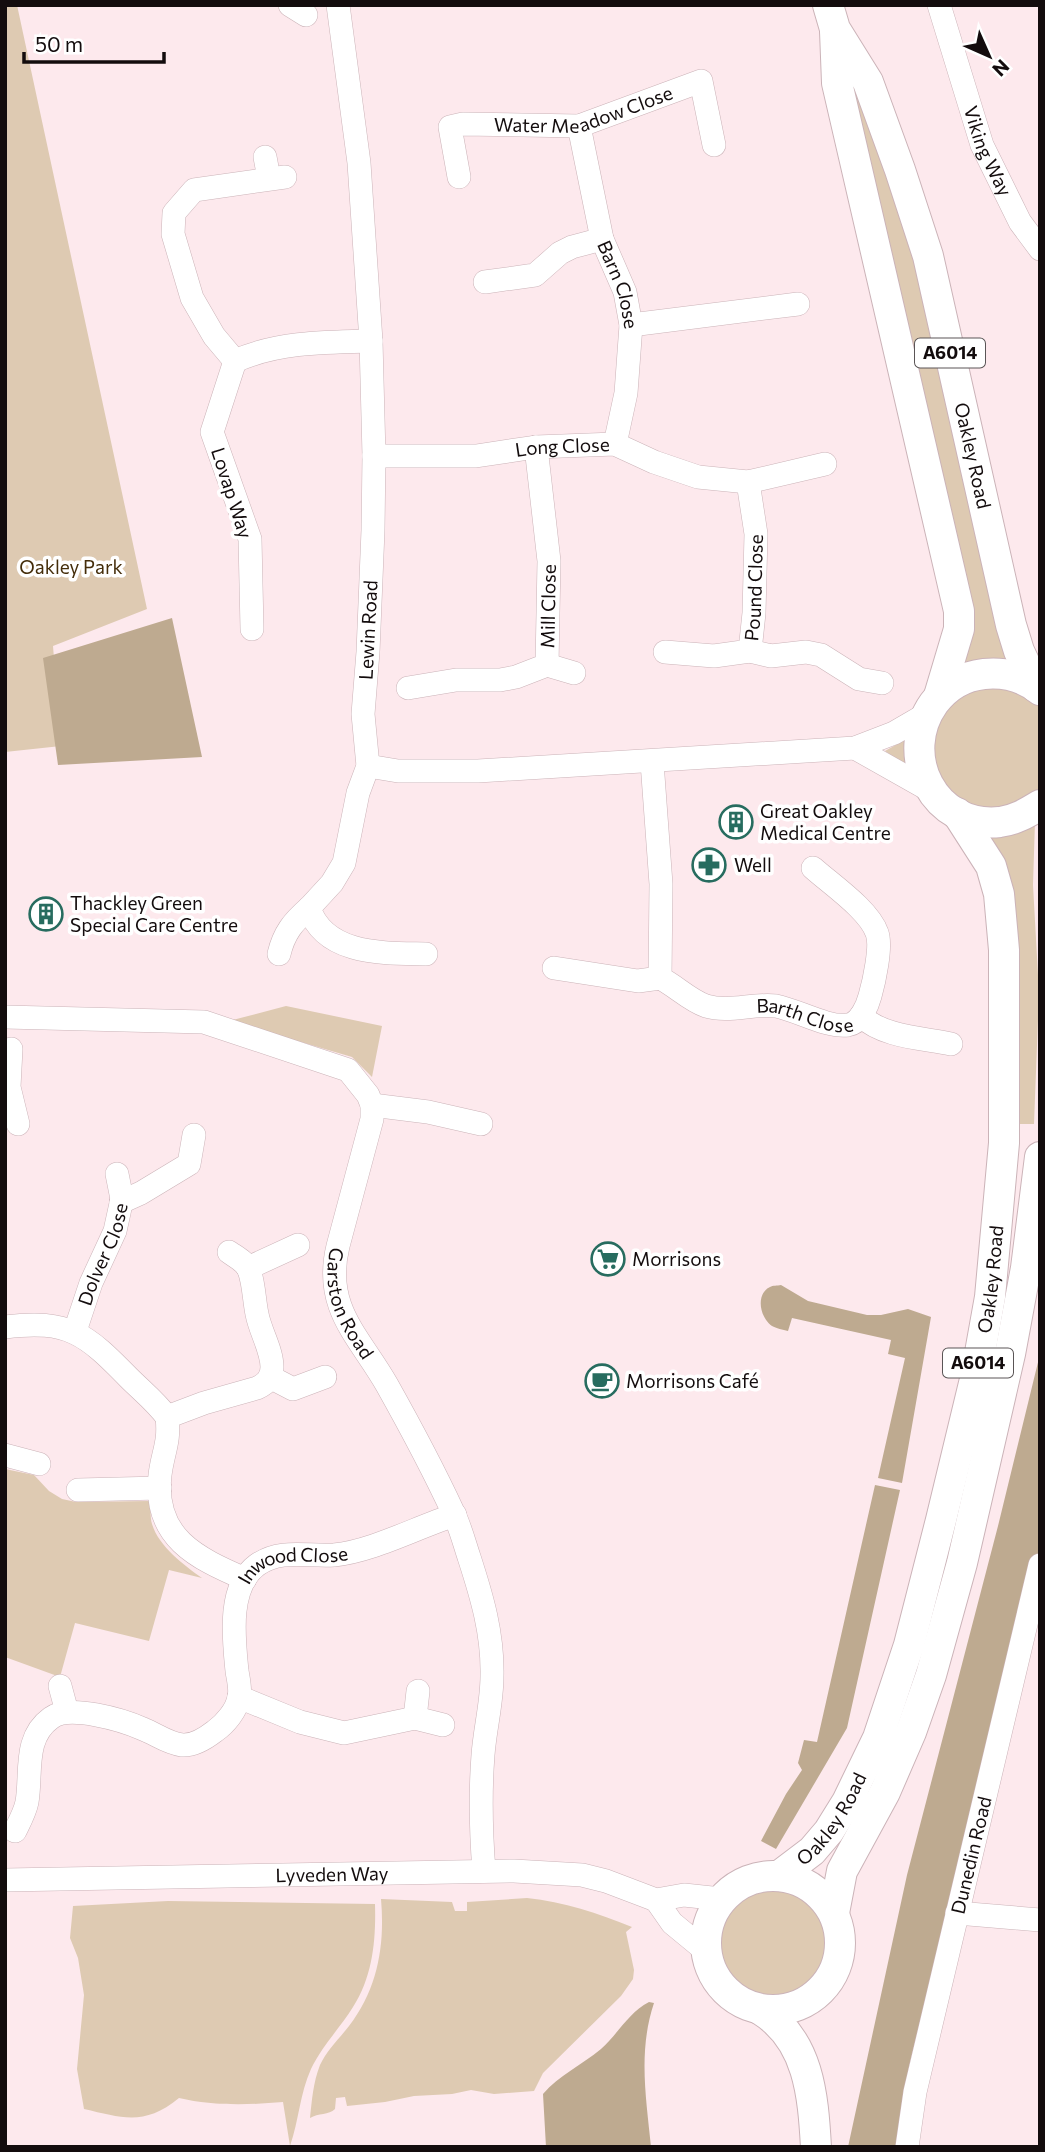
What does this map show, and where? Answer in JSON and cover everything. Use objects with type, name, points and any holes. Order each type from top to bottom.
[{"type":"main road","name":"Oakley Road","points":[[832,17],[868,82],[928,257],[1011,625],[1019,651],[1038,688]]},
{"type":"main road","name":"Oakley Road","points":[[832,17],[836,83],[959,611],[960,629],[919,735],[918,755],[923,774],[933,792]]},
{"type":"main road","points":[[932,706],[956,683],[975,675],[996,673],[1017,677],[1038,688]]},
{"type":"main road","points":[[933,792],[957,813],[978,821],[1001,822],[1022,816],[1040,805]]},
{"type":"main road","name":"Oakley Road","points":[[779,1876],[812,1851],[829,1831],[847,1802],[882,1727],[909,1645],[942,1520],[976,1375],[990,1297],[1004,1143],[1004,950],[999,894],[991,866],[957,813]]},
{"type":"main road","name":"Oakley Road","points":[[834,1913],[842,1871],[885,1792],[911,1732],[931,1675],[962,1563],[1010,1354],[1026,1268],[1040,1157]]},
{"type":"main road","points":[[802,2055],[823,1989],[834,1972],[840,1933],[834,1913],[811,1888],[801,1882],[779,1876],[757,1878],[737,1885],[721,1899],[706,1933],[706,1951],[712,1972],[724,1990],[741,2003],[761,2010],[775,2019],[802,2055],[813,2100],[816,2147]]},
{"type":"main road","points":[[761,2010],[784,2010],[805,2002],[823,1989]]},
{"type":"street","name":"Lewin Road","points":[[338,5],[359,163],[371,341],[374,456],[370,611],[363,714],[368,766]]},
{"type":"street","name":"Viking Way","points":[[939,5],[982,145],[1020,222],[1040,249]]},
{"type":"street","name":"Water Meadow Close","points":[[460,177],[450,127],[463,124],[579,126],[701,81],[714,145]]},
{"type":"street","name":"Barn Close","points":[[579,126],[602,239],[625,292],[631,325],[626,393],[615,444]]},
{"type":"street","points":[[273,170],[194,190],[174,212],[173,234],[191,298],[214,336],[235,361],[257,351],[285,346],[371,341]]},
{"type":"street","points":[[485,282],[535,275],[560,253],[602,239]]},
{"type":"street","points":[[631,325],[798,304]]},
{"type":"street","name":"Lovap Way","points":[[235,361],[212,432],[250,539],[252,629]]},
{"type":"street","name":"Long Close","points":[[374,456],[476,456],[536,447],[615,444],[654,462],[698,477],[748,482],[825,464]]},
{"type":"street","name":"Mill Close","points":[[408,688],[456,680],[500,680],[547,666],[549,561],[536,447]]},
{"type":"street","name":"Pound Close","points":[[748,482],[756,541],[750,651]]},
{"type":"street","name":"Pound Close","points":[[665,652],[714,656],[750,651],[771,656],[806,652],[821,655],[859,679],[882,683]]},
{"type":"street","points":[[547,666],[574,673]]},
{"type":"street","points":[[279,954],[282,939],[288,929],[332,883],[344,863],[358,793],[368,766],[398,771],[478,771],[855,748],[894,733],[932,706]]},
{"type":"street","points":[[855,748],[933,792]]},
{"type":"street","points":[[554,968],[638,981],[660,978],[661,884],[652,762]]},
{"type":"street","name":"Barth Close","points":[[660,978],[707,1006],[779,1007],[808,1018],[849,1025],[861,1016],[870,996],[879,941],[877,932],[860,909],[813,868]]},
{"type":"street","points":[[309,908],[322,930],[351,947],[367,952],[426,954]]},
{"type":"street","points":[[861,1016],[869,1024],[884,1030],[951,1044]]},
{"type":"street","points":[[5,1017],[204,1022],[348,1070],[362,1086],[372,1105],[428,1112],[481,1124]]},
{"type":"street","points":[[11,1049],[9,1087],[21,1128]]},
{"type":"street","name":"Garston Road","points":[[372,1105],[370,1130],[333,1265],[337,1299],[346,1324],[386,1384],[455,1515],[485,1610],[491,1640],[491,1700],[481,1786],[484,1871]]},
{"type":"street","points":[[121,1202],[189,1164],[194,1135]]},
{"type":"street","name":"Dolver Close","points":[[75,1331],[91,1283],[115,1231],[121,1202],[117,1174]]},
{"type":"street","points":[[247,1268],[298,1245]]},
{"type":"street","points":[[229,1252],[247,1268],[257,1315],[270,1356],[270,1377],[265,1384],[257,1388],[167,1417],[169,1435],[160,1488],[163,1511],[178,1541],[202,1559],[245,1579]]},
{"type":"street","name":"Dolver Close","points":[[5,1327],[29,1324],[75,1331],[103,1351],[157,1403],[167,1417]]},
{"type":"street","points":[[270,1377],[293,1389],[326,1377]]},
{"type":"street","points":[[5,1455],[39,1464]]},
{"type":"street","points":[[78,1490],[160,1488]]},
{"type":"street","name":"Inwood Close","points":[[239,1697],[234,1612],[245,1579],[256,1566],[286,1554],[336,1555],[380,1543],[455,1515]]},
{"type":"street","name":"Dunedin Road","points":[[907,2147],[915,2092],[1039,1574]]},
{"type":"street","points":[[60,1686],[67,1712]]},
{"type":"street","points":[[415,1718],[418,1691]]},
{"type":"street","points":[[15,1831],[27,1804],[33,1742],[52,1716],[67,1712],[118,1721],[181,1745],[192,1744],[215,1732],[224,1723],[239,1697],[300,1722],[344,1733],[415,1718],[443,1725]]},
{"type":"street","name":"Lyveden Way","points":[[5,1880],[484,1871],[561,1873],[606,1881],[656,1900],[684,1895],[721,1899]]},
{"type":"street","points":[[656,1900],[672,1923],[706,1951]]},
{"type":"street","points":[[957,1913],[1040,1920]]},
{"type":"green space","name":"Oakley Park","points":[[5,5],[17,5],[147,609],[53,646],[61,746],[5,752]]},
{"type":"green space","points":[[844,53],[895,181],[1013,663],[961,670]]},
{"type":"green space","points":[[989,685],[1030,696],[1040,706],[1040,792],[1005,812],[965,807],[935,779],[929,738],[949,701]]},
{"type":"green space","points":[[910,737],[911,769],[885,751]]},
{"type":"green space","points":[[1035,821],[1033,885],[1039,993],[1034,1124],[1016,1124],[982,832]]},
{"type":"green space","points":[[286,1006],[382,1026],[372,1077],[352,1057],[229,1021]]},
{"type":"green space","points":[[5,1469],[34,1475],[49,1491],[62,1499],[76,1502],[150,1501],[152,1524],[160,1540],[173,1555],[202,1578],[169,1570],[149,1641],[75,1623],[60,1677],[5,1657]]},
{"type":"green space","points":[[771,1889],[792,1893],[810,1906],[823,1924],[827,1945],[823,1966],[810,1984],[792,1997],[771,2001],[750,1997],[732,1984],[719,1966],[715,1945],[719,1924],[732,1906],[750,1893]]},
{"type":"green space","points":[[527,1898],[581,1909],[632,1927],[626,1932],[634,1970],[633,1979],[621,1996],[543,2073],[534,2091],[494,2094],[471,2090],[347,2106],[345,2097],[336,2098],[333,2111],[310,2118],[314,2085],[320,2065],[359,2012],[373,1981],[382,1933],[381,1899],[452,1902],[455,1911],[467,1911],[467,1902]]},
{"type":"green space","points":[[168,1901],[375,1904],[374,1944],[365,1983],[353,2007],[311,2069],[290,2146],[283,2102],[231,2104],[179,2098],[155,2113],[133,2117],[84,2109],[77,2069],[84,1995],[78,1958],[70,1938],[73,1906]]},
{"type":"shaded area","points":[[172,618],[202,757],[58,765],[43,658]]},
{"type":"shaded area","points":[[781,1285],[808,1301],[867,1315],[908,1309],[931,1317],[902,1483],[878,1478],[905,1358],[888,1354],[891,1340],[792,1318],[788,1331],[772,1326],[762,1312],[762,1295],[771,1286]]},
{"type":"shaded area","points":[[1040,1354],[1040,1553],[993,1723],[909,2067],[897,2147],[848,2147],[907,1875]]},
{"type":"shaded area","points":[[875,1485],[900,1490],[847,1728],[776,1849],[761,1841],[802,1770],[798,1763],[804,1740],[817,1742]]},
{"type":"shaded area","points":[[649,2002],[654,2003],[646,2039],[645,2074],[651,2147],[546,2147],[543,2094],[556,2081],[601,2049],[635,2012]]},
{"type":"place","name":"Great Oakley Medical Centre","points":[[736,822]]},
{"type":"place","name":"Well","points":[[709,865]]},
{"type":"place","name":"Thackley Green Special Care Centre","points":[[46,914]]},
{"type":"place","name":"Morrisons","points":[[608,1259]]},
{"type":"place","name":"Morrisons Café","points":[[602,1381]]}]
